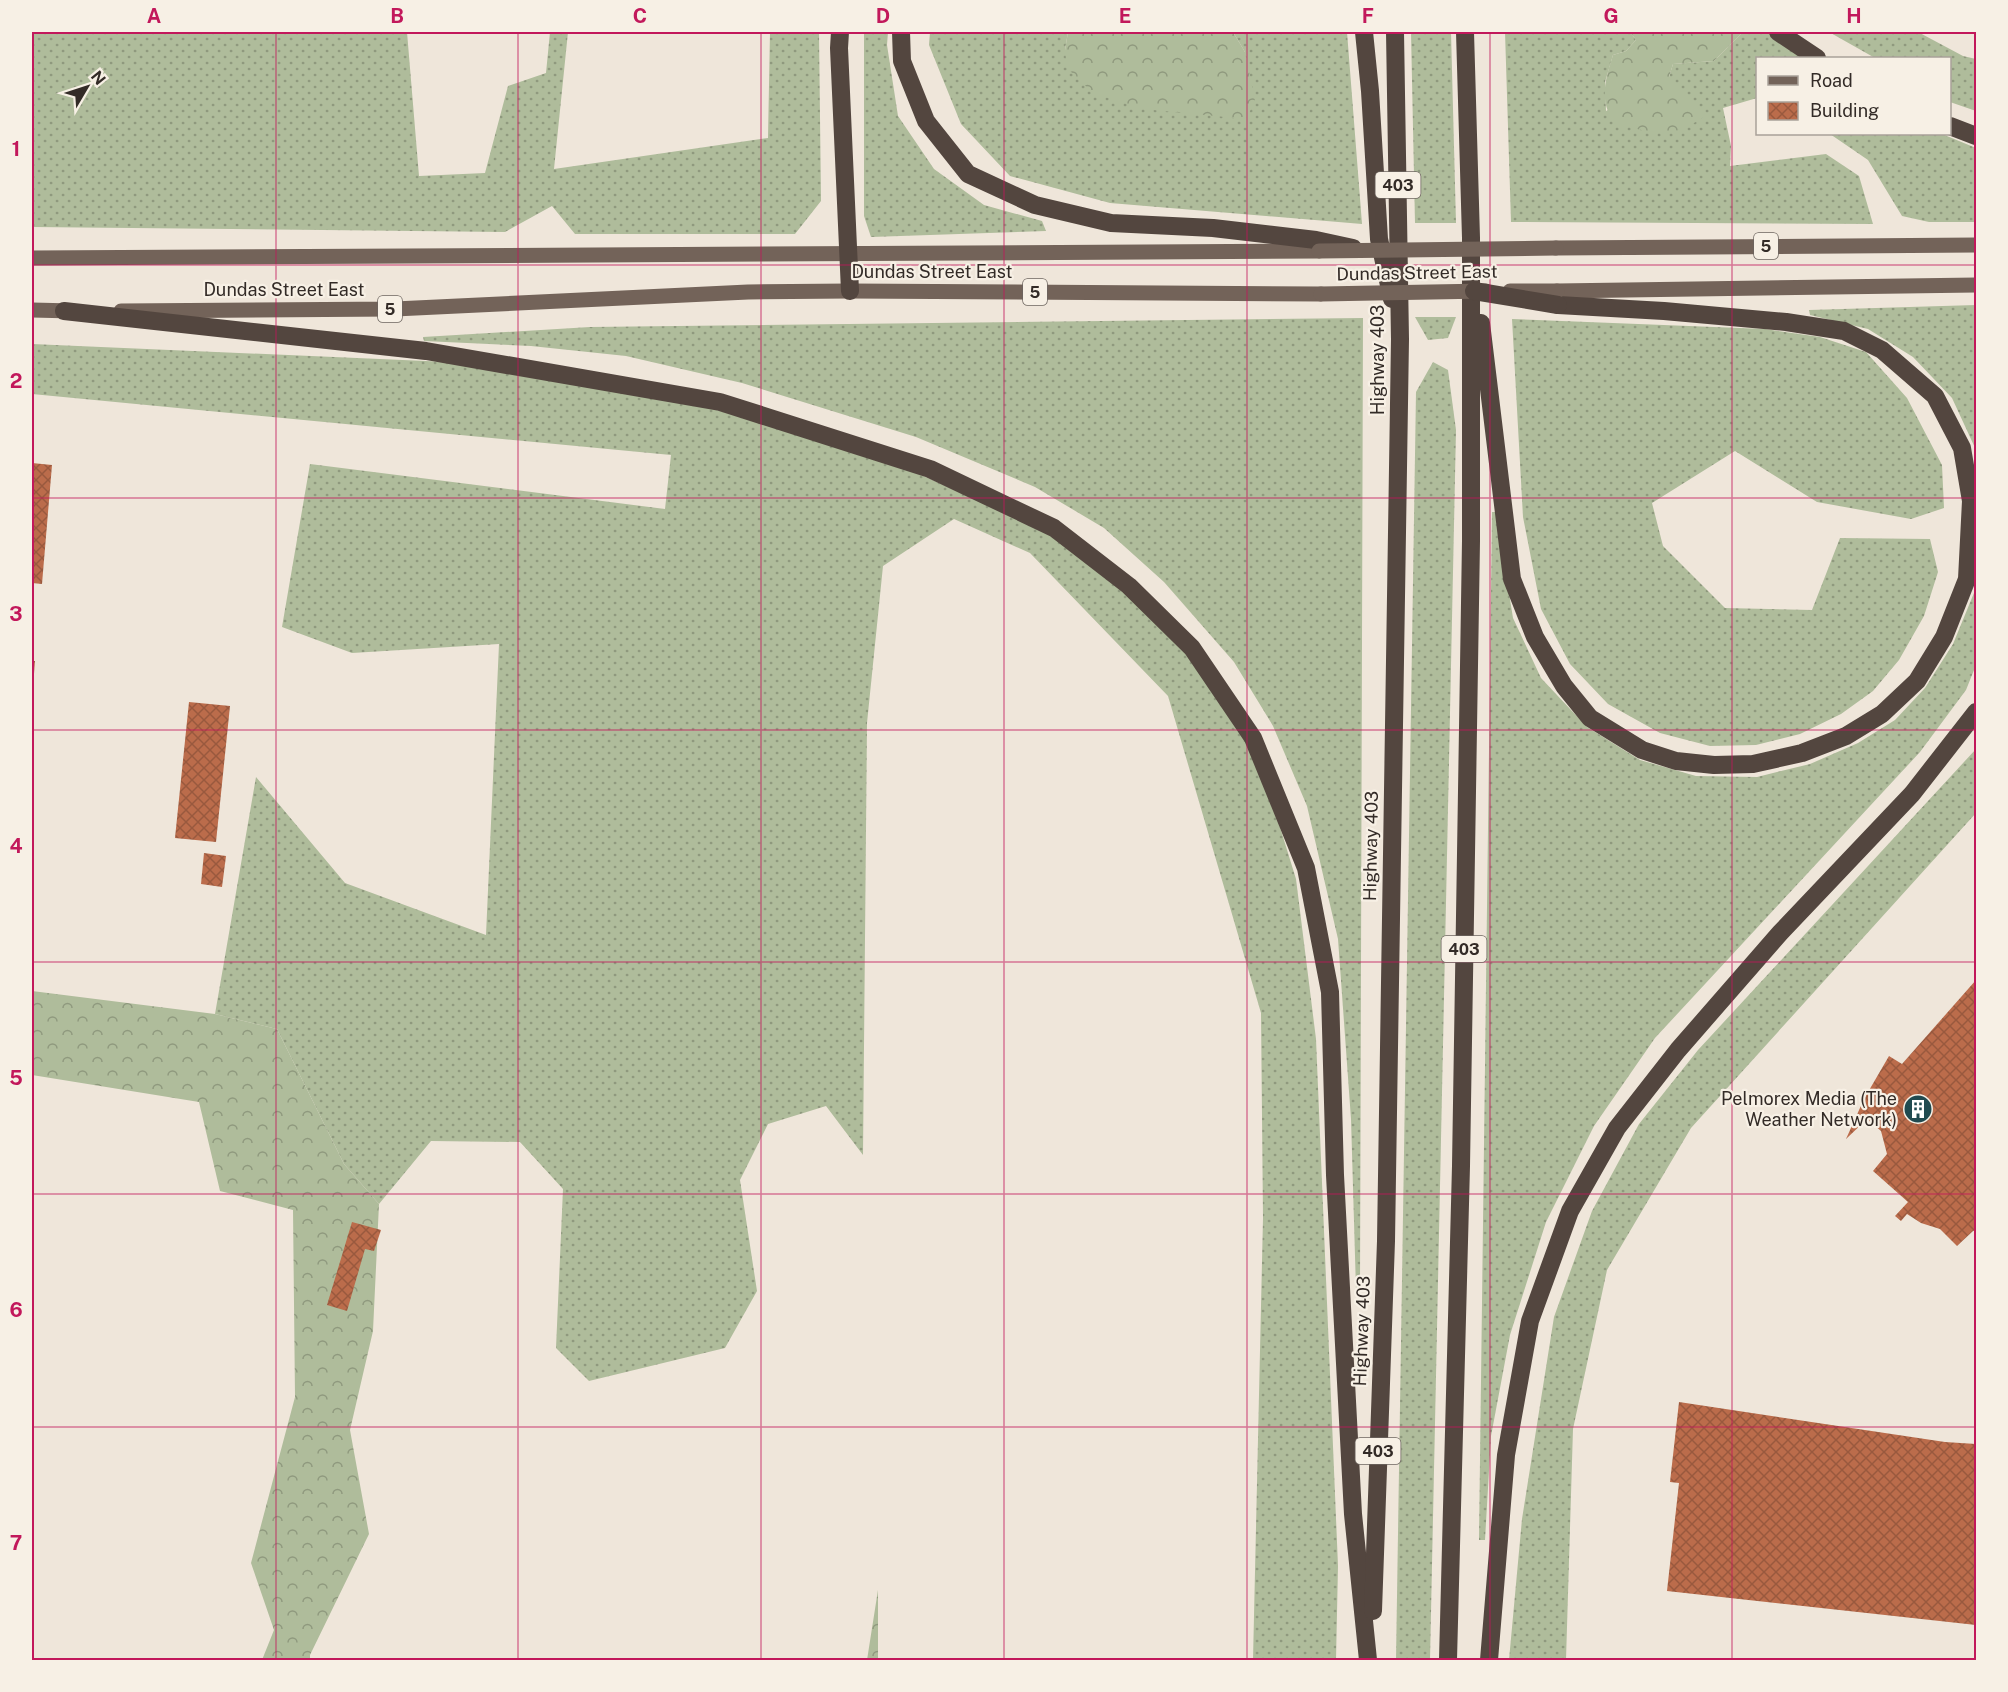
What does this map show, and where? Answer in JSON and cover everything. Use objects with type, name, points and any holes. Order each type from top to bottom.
[{"type":"highway","points":[[840,32],[850,291]]},
{"type":"highway","points":[[901,32],[902,61],[926,121],[968,174],[1035,205],[1112,223],[1214,228],[1318,246],[1363,251]]},
{"type":"highway","points":[[1364,32],[1379,239],[1400,339]]},
{"type":"highway","name":"Highway 403","points":[[1370,1660],[1386,1241],[1400,339],[1395,32]]},
{"type":"highway","name":"403","points":[[1448,1660],[1461,1143],[1471,541],[1471,238],[1466,32]]},
{"type":"highway","points":[[1778,32],[1816,57]]},
{"type":"highway","points":[[1951,126],[1977,136]]},
{"type":"highway","points":[[1471,238],[1500,491],[1512,579],[1535,637],[1564,686],[1590,718],[1642,750],[1676,761],[1714,765],[1754,764],[1803,753],[1846,736],[1882,714],[1917,681],[1944,637],[1967,579],[1971,501],[1962,448],[1935,396],[1882,350],[1844,332],[1775,321],[1558,298],[1474,291]]},
{"type":"highway","points":[[64,311],[426,351],[720,402],[930,469],[1054,528],[1129,586],[1192,648],[1253,738],[1306,868],[1330,992],[1335,1175],[1353,1514],[1370,1660]]},
{"type":"highway","points":[[1489,1660],[1506,1455],[1530,1321],[1569,1212],[1617,1128],[1678,1050],[1780,933],[1912,795],[1977,712]]},
{"type":"main road","name":"Dundas Street East","points":[[1363,251],[1977,244]]},
{"type":"main road","name":"Dundas Street East","points":[[32,258],[849,254],[1318,246]]},
{"type":"main road","points":[[1558,298],[1977,285]]},
{"type":"main road","name":"Dundas Street East","points":[[32,310],[395,309],[748,292],[1321,294],[1474,291]]},
{"type":"green space","points":[[32,32],[407,32],[419,176],[485,173],[508,86],[546,73],[550,32],[568,32],[554,169],[768,138],[770,32],[819,32],[821,201],[795,234],[575,234],[552,206],[505,232],[32,227]]},
{"type":"green space","points":[[864,32],[888,32],[887,45],[898,116],[934,169],[984,205],[1042,221],[1046,231],[871,237],[864,216]]},
{"type":"green space","points":[[930,32],[1068,32],[1065,50],[1245,52],[1233,32],[1347,32],[1362,224],[1110,203],[1010,176],[961,124],[929,45]]},
{"type":"green space","points":[[1068,32],[1233,32],[1245,52],[1255,101],[1246,119],[1143,109],[1093,93],[1067,68],[1065,50]]},
{"type":"green space","points":[[1411,32],[1451,32],[1456,223],[1415,223]]},
{"type":"green space","points":[[1505,32],[1630,32],[1636,40],[1626,51],[1613,55],[1605,82],[1606,111],[1669,77],[1673,64],[1714,61],[1743,32],[1772,32],[1807,57],[1756,57],[1756,98],[1723,108],[1731,146],[1730,166],[1826,154],[1859,176],[1873,224],[1511,222]]},
{"type":"green space","points":[[1630,32],[1743,32],[1714,61],[1673,64],[1669,77],[1707,115],[1682,129],[1671,132],[1651,132],[1614,123],[1606,106],[1606,81],[1613,55],[1626,51],[1636,40]]},
{"type":"green space","points":[[1829,32],[1918,32],[1963,56],[1976,59],[1976,111],[1951,102],[1951,57],[1873,57]]},
{"type":"green space","points":[[1831,135],[1944,135],[1976,148],[1976,222],[1929,222],[1902,216],[1868,160]]},
{"type":"green space","points":[[1976,305],[1976,450],[1952,398],[1913,357],[1868,329],[1810,315],[1809,310]]},
{"type":"green space","points":[[1415,317],[1456,317],[1448,338],[1428,340]]},
{"type":"green space","points":[[1363,318],[1360,1291],[1356,1290],[1351,1119],[1338,939],[1307,806],[1273,726],[1234,662],[1164,582],[1104,528],[1035,487],[916,437],[742,383],[626,356],[531,346],[424,341],[423,337],[590,327]]},
{"type":"green space","points":[[1512,319],[1765,329],[1820,337],[1866,352],[1907,398],[1942,465],[1944,508],[1911,519],[1817,502],[1735,451],[1652,503],[1663,546],[1725,608],[1812,610],[1840,538],[1930,539],[1938,572],[1924,616],[1899,660],[1873,691],[1841,714],[1800,734],[1756,745],[1710,746],[1660,733],[1608,704],[1570,664],[1541,609],[1523,517]]},
{"type":"green space","points":[[32,344],[494,364],[616,382],[870,452],[1075,544],[1144,600],[1217,686],[1259,759],[1296,879],[1316,1039],[1338,1566],[1336,1660],[1253,1660],[1263,1218],[1261,1013],[1168,696],[1030,553],[954,519],[883,566],[867,723],[863,1155],[826,1106],[768,1124],[740,1180],[757,1291],[725,1348],[589,1381],[556,1348],[563,1189],[520,1142],[431,1141],[379,1204],[344,1164],[277,1029],[215,1014],[256,777],[345,883],[486,935],[499,644],[352,653],[282,627],[310,464],[665,509],[671,455],[32,394]]},
{"type":"green space","points":[[1433,362],[1448,370],[1456,430],[1430,1660],[1396,1660],[1416,392]]},
{"type":"green space","points":[[1492,512],[1496,512],[1513,618],[1541,678],[1587,727],[1640,760],[1696,776],[1757,777],[1810,764],[1858,743],[1895,720],[1925,688],[1953,644],[1976,588],[1976,665],[1966,690],[1920,752],[1655,1038],[1594,1126],[1546,1222],[1510,1335],[1491,1436],[1485,1540],[1479,1540]]},
{"type":"green space","points":[[1976,749],[1976,813],[1691,1128],[1607,1270],[1573,1429],[1566,1660],[1509,1660],[1522,1519],[1554,1317],[1592,1211],[1639,1124],[1698,1050]]},
{"type":"green space","points":[[32,991],[215,1014],[277,1029],[344,1164],[379,1204],[373,1331],[350,1430],[369,1534],[310,1655],[310,1660],[262,1660],[274,1630],[251,1563],[295,1397],[293,1210],[220,1191],[199,1102],[32,1075]]},
{"type":"green space","points":[[878,1590],[878,1660],[867,1660]]},
{"type":"building","points":[[32,463],[52,465],[42,584],[32,583]]},
{"type":"building","points":[[32,661],[35,661],[33,686],[32,686]]},
{"type":"building","points":[[189,702],[230,706],[216,842],[175,838]]},
{"type":"building","points":[[204,853],[226,856],[222,887],[201,884]]},
{"type":"building","name":"Pelmorex Media (The Weather Network)","points":[[1976,980],[1976,1230],[1957,1246],[1940,1229],[1921,1223],[1907,1214],[1901,1221],[1895,1216],[1908,1202],[1873,1171],[1887,1154],[1881,1131],[1867,1119],[1846,1139],[1864,1099],[1889,1056],[1902,1064]]},
{"type":"building","points":[[352,1222],[381,1230],[374,1251],[365,1249],[347,1311],[327,1305]]},
{"type":"building","points":[[1679,1402],[1945,1442],[1976,1444],[1976,1625],[1667,1591],[1679,1483],[1670,1482]]},
{"type":"place","name":"Pelmorex Media (The Weather Network)","points":[[1918,1109]]}]
